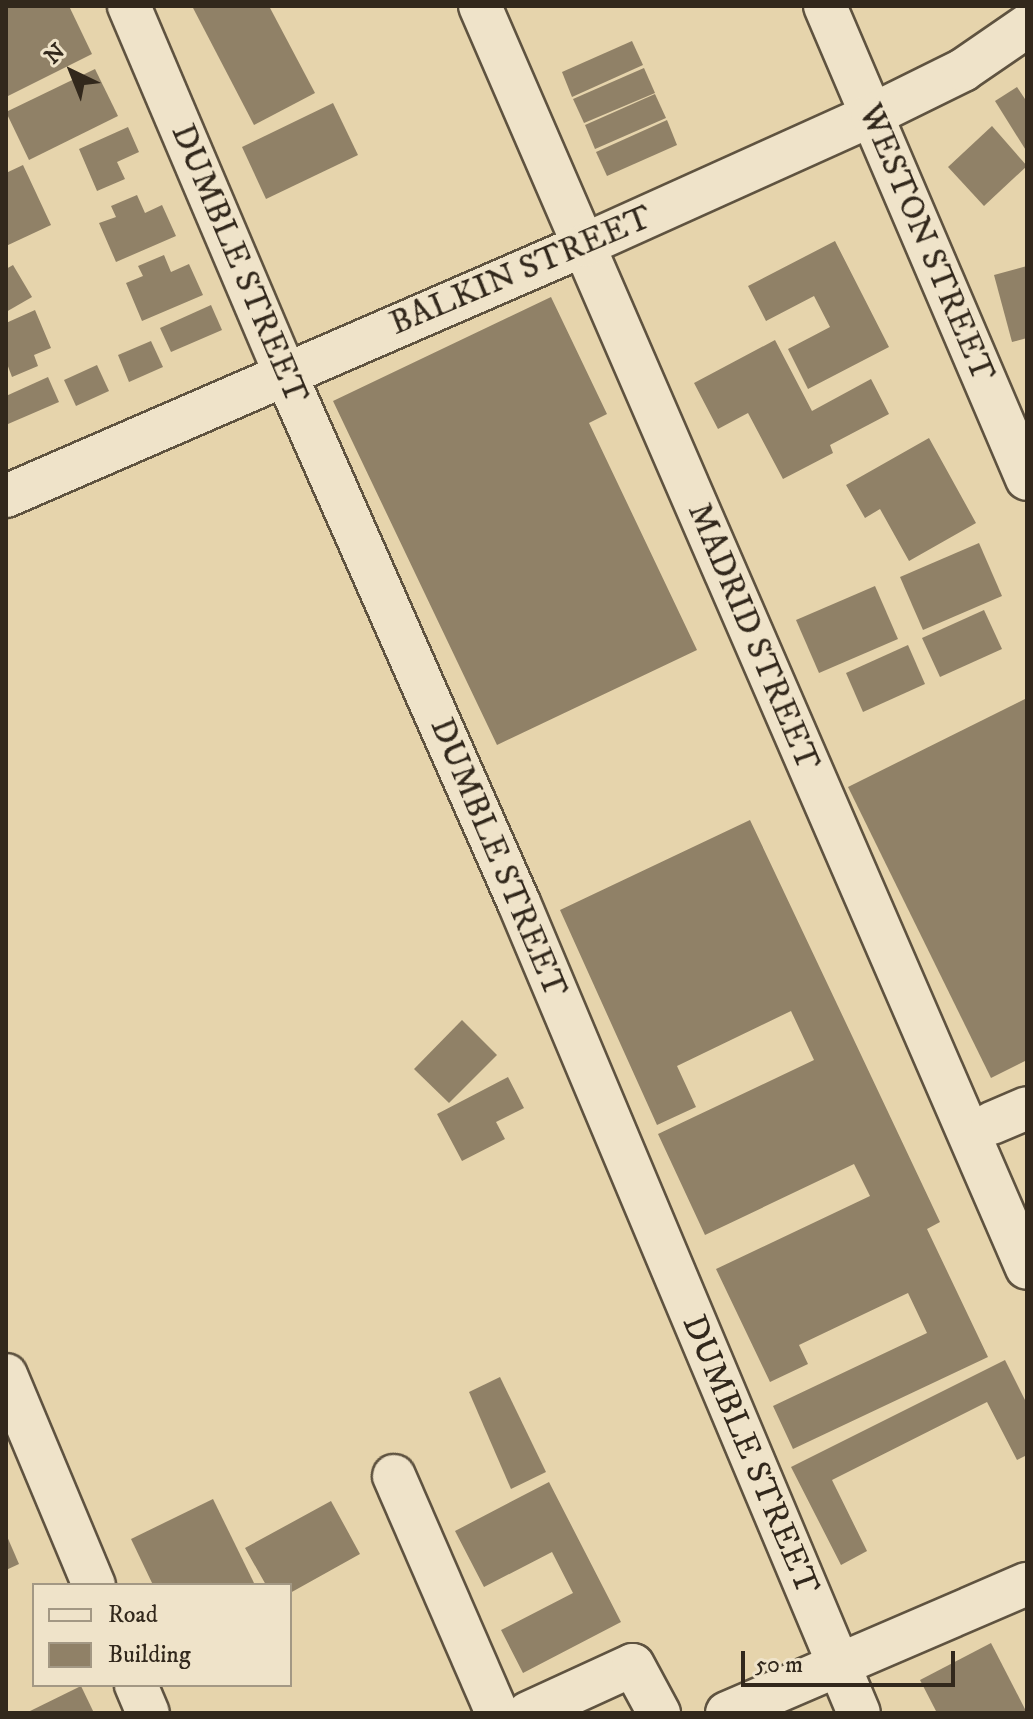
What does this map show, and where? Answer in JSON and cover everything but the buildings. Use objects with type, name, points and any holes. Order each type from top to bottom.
[{"type":"street","name":"DUMBLE STREET","points":[[129,6],[285,373],[519,903],[859,1713]]},
{"type":"street","name":"MADRID STREET","points":[[480,6],[1027,1268]]},
{"type":"street","name":"WESTON STREET","points":[[825,6],[872,115],[1012,407],[1027,479]]},
{"type":"street","name":"BALKIN STREET","points":[[6,496],[584,245],[872,115],[963,70],[1027,26]]},
{"type":"street","points":[[6,1375],[93,1583]]},
{"type":"street","points":[[394,1476],[497,1713]]},
{"type":"street","points":[[727,1713],[1027,1584]]},
{"type":"street","points":[[528,1713],[633,1665],[659,1713]]},
{"type":"street","points":[[137,1687],[148,1713]]}]
